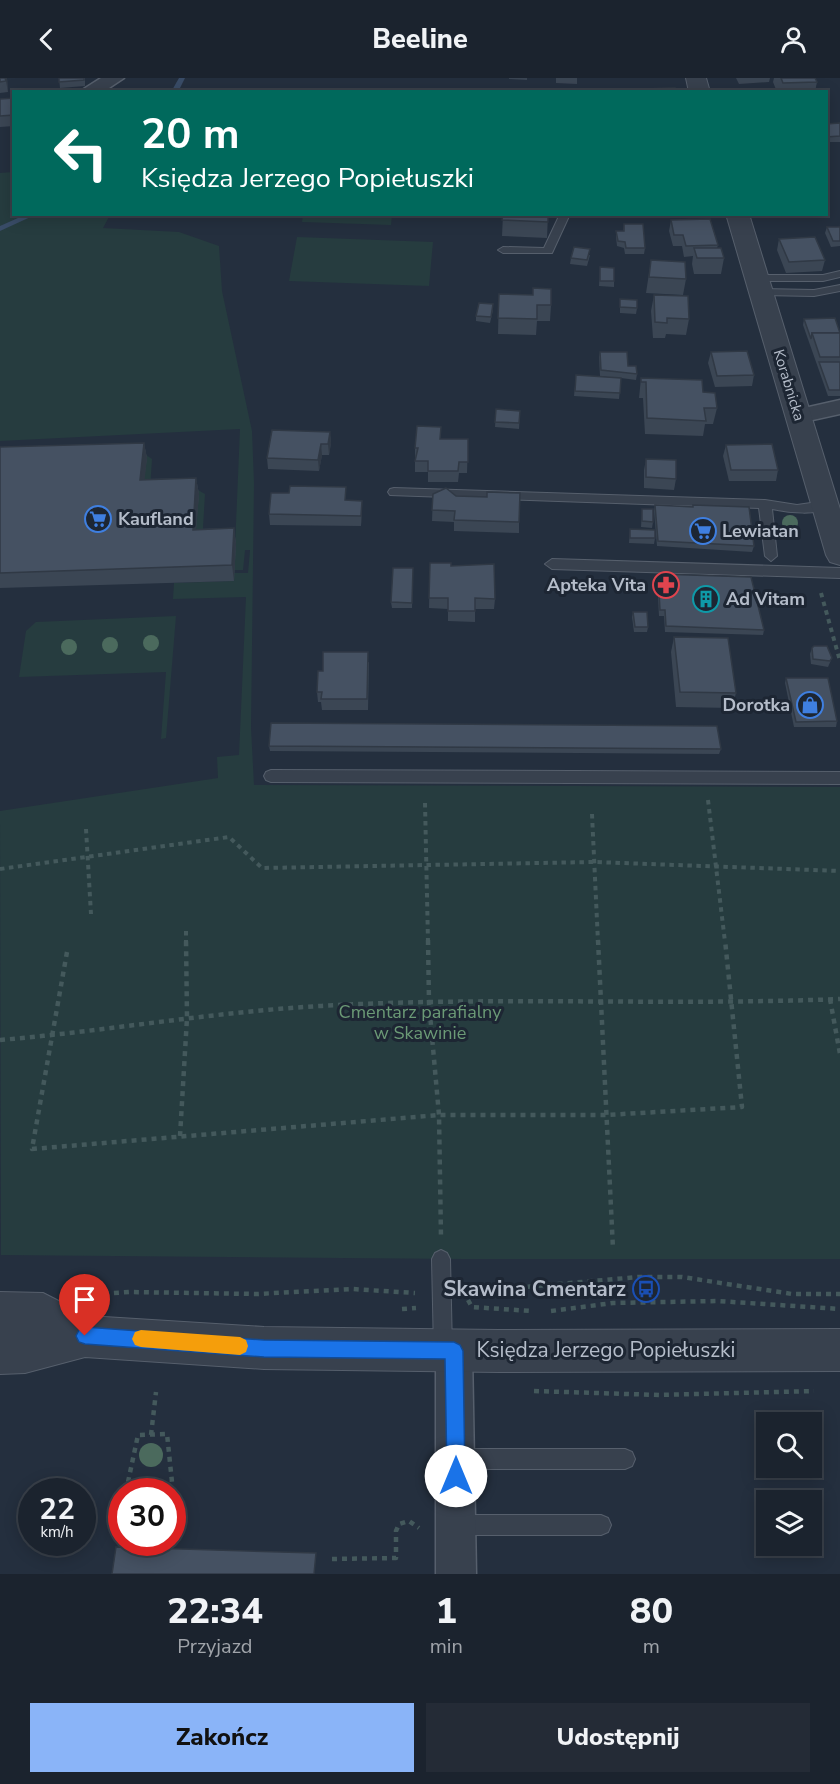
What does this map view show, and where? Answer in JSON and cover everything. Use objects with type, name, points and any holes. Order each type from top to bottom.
[{"type":"street","points":[[92,90],[115,78]]},
{"type":"street","name":"Korabnicka","points":[[738,216],[840,555]]},
{"type":"street","points":[[799,416],[840,407]]},
{"type":"street","name":"Księdza Jerzego Popiełuszki","points":[[0,1313],[43,1314],[85,1336]]},
{"type":"street","name":"Księdza Jerzego Popiełuszki","points":[[0,1353],[25,1352],[85,1336],[264,1348],[840,1350]]},
{"type":"street","points":[[449,1350],[456,1459],[440,1529],[456,1574]]},
{"type":"lane","points":[[503,250],[548,251],[564,216]]},
{"type":"lane","points":[[759,285],[840,274]]},
{"type":"lane","points":[[759,285],[814,293],[840,288]]},
{"type":"lane","points":[[394,492],[765,504],[797,508],[825,505]]},
{"type":"lane","points":[[765,504],[771,556]]},
{"type":"lane","points":[[552,564],[840,573]]},
{"type":"lane","points":[[271,776],[840,778]]},
{"type":"lane","points":[[441,1259],[449,1350]]},
{"type":"lane","points":[[456,1459],[625,1459]]},
{"type":"lane","points":[[440,1529],[601,1525]]},
{"type":"path","points":[[67,952],[32,1149],[439,1115],[606,1115],[742,1107],[708,799]]},
{"type":"path","points":[[425,803],[429,1003],[439,1115],[441,1259]]},
{"type":"path","points":[[592,814],[603,1002],[613,1249]]},
{"type":"path","points":[[86,829],[91,914]]},
{"type":"path","points":[[0,869],[229,837],[262,868],[595,862],[840,872]]},
{"type":"path","points":[[180,1136],[187,1018],[186,930]]},
{"type":"path","points":[[830,999],[840,1054]]},
{"type":"path","points":[[0,1040],[52,1036],[187,1018],[319,1006],[840,999]]},
{"type":"path","points":[[472,1307],[541,1312],[613,1303],[718,1301],[840,1309]]},
{"type":"path","points":[[523,1391],[659,1395],[823,1390]]},
{"type":"path","points":[[151,1435],[156,1392]]},
{"type":"path","points":[[129,1478],[138,1435],[167,1434],[172,1478]]},
{"type":"path","points":[[332,1559],[396,1558],[396,1531],[399,1524],[410,1521],[440,1529]]},
{"type":"green space","name":"Cmentarz parafialny w Skawinie","points":[[12,172],[12,216],[109,216],[103,228],[179,232],[219,246],[222,291],[252,431],[254,483],[251,728],[254,785],[840,787],[840,1259],[461,1259],[1,1255],[0,811],[218,778],[217,757],[239,755],[246,597],[173,599],[174,583],[234,581],[234,573],[248,573],[250,550],[245,550],[243,570],[234,570],[240,429],[0,441],[0,173]]},
{"type":"green space","points":[[303,216],[392,216],[391,225],[302,222]]},
{"type":"green space","points":[[297,237],[433,242],[429,286],[289,281]]},
{"type":"green space","points":[[146,455],[152,459],[150,489],[155,491],[198,490],[205,494],[202,545],[143,495],[105,457]]},
{"type":"green space","points":[[176,616],[166,738],[161,739],[166,672],[19,677],[26,631],[36,622]]},
{"type":"building","points":[[59,78],[84,78],[84,80],[59,82]]},
{"type":"building","points":[[781,78],[815,78],[817,82],[783,83]]},
{"type":"building","points":[[675,88],[676,90],[642,90]]},
{"type":"building","points":[[464,89],[518,90],[464,90]]},
{"type":"building","points":[[12,98],[12,115],[0,116],[0,99]]},
{"type":"building","points":[[840,123],[840,136],[828,137],[828,124]]},
{"type":"building","points":[[503,216],[548,216],[548,222],[502,220]]},
{"type":"building","points":[[710,219],[718,245],[686,246],[683,235],[674,235],[671,220]]},
{"type":"building","points":[[624,224],[643,224],[645,248],[626,248],[625,242],[618,241],[616,231],[624,231]]},
{"type":"building","points":[[827,227],[840,227],[840,241],[833,241]]},
{"type":"building","points":[[815,237],[825,260],[789,262],[779,239]]},
{"type":"building","points":[[574,247],[590,249],[587,260],[571,258]]},
{"type":"building","points":[[694,248],[721,248],[724,258],[697,258]]},
{"type":"building","points":[[651,260],[685,262],[686,279],[649,277]]},
{"type":"building","points":[[600,267],[614,268],[614,281],[600,281]]},
{"type":"building","points":[[533,288],[551,289],[551,305],[537,305],[537,319],[498,318],[499,294],[533,295]]},
{"type":"building","points":[[654,295],[688,296],[689,319],[667,318],[667,323],[655,322]]},
{"type":"building","points":[[620,299],[637,300],[637,308],[620,307]]},
{"type":"building","points":[[479,303],[493,304],[491,317],[476,316]]},
{"type":"building","points":[[835,318],[840,333],[812,333],[811,339],[804,319]]},
{"type":"building","points":[[812,333],[840,333],[840,357],[820,357]]},
{"type":"building","points":[[747,351],[754,375],[717,376],[711,352]]},
{"type":"building","points":[[600,352],[627,352],[628,366],[636,366],[637,374],[601,370]]},
{"type":"building","points":[[819,362],[840,362],[840,390],[829,390]]},
{"type":"building","points":[[576,375],[621,378],[620,393],[575,391]]},
{"type":"building","points":[[641,378],[702,380],[703,392],[715,393],[717,408],[704,408],[706,421],[647,418],[646,382],[641,382]]},
{"type":"building","points":[[496,409],[520,411],[519,423],[495,422]]},
{"type":"building","points":[[417,426],[441,427],[440,439],[468,439],[468,462],[459,462],[458,471],[428,471],[428,461],[415,461],[418,448],[415,448]]},
{"type":"building","points":[[272,430],[330,432],[328,444],[321,444],[318,460],[267,458]]},
{"type":"building","name":"Kaufland","points":[[144,443],[140,480],[196,478],[193,530],[234,528],[232,565],[0,573],[0,447]]},
{"type":"building","points":[[772,444],[778,470],[731,470],[726,445]]},
{"type":"building","points":[[646,459],[676,460],[676,479],[646,477]]},
{"type":"building","points":[[290,486],[346,487],[345,500],[362,501],[361,516],[269,514],[271,493],[289,493]]},
{"type":"building","points":[[446,488],[456,496],[487,497],[487,492],[520,493],[519,522],[454,520],[455,511],[432,510],[433,494]]},
{"type":"building","name":"Lewiatan","points":[[655,505],[749,507],[754,546],[658,541]]},
{"type":"building","points":[[642,509],[653,509],[653,522],[642,521]]},
{"type":"building","points":[[630,529],[655,530],[655,538],[630,538]]},
{"type":"building","points":[[430,563],[451,563],[451,566],[494,564],[495,599],[475,598],[475,611],[448,611],[448,598],[429,598]]},
{"type":"building","points":[[393,568],[413,568],[412,603],[391,602]]},
{"type":"building","name":"Ad Vitam","points":[[658,574],[751,577],[764,630],[666,626],[665,610],[660,610]]},
{"type":"building","points":[[633,612],[647,612],[648,627],[635,627]]},
{"type":"building","points":[[674,637],[728,638],[736,693],[680,692]]},
{"type":"building","points":[[827,646],[832,658],[830,661],[813,659],[812,648]]},
{"type":"building","points":[[323,652],[368,652],[367,699],[321,699],[322,692],[317,692],[318,671],[323,671]]},
{"type":"building","name":"Dorotka","points":[[786,678],[828,678],[837,721],[796,722]]},
{"type":"building","points":[[271,723],[717,726],[721,749],[269,746]]},
{"type":"building","points":[[186,1549],[316,1553],[314,1574],[112,1574],[115,1556],[186,1556]]},
{"type":"waterway","points":[[175,90],[182,78]]},
{"type":"waterway","points":[[0,229],[29,216]]},
{"type":"slow traffic","points":[[141,1339],[240,1346]]},
{"type":"place","name":"Kaufland","points":[[98,519]]},
{"type":"place","name":"Lewiatan","points":[[703,531]]},
{"type":"place","name":"Apteka Vita","points":[[666,585]]},
{"type":"place","name":"Ad Vitam","points":[[706,599]]},
{"type":"place","name":"Dorotka","points":[[810,705]]},
{"type":"place","name":"Skawina Cmentarz","points":[[646,1289]]},
{"type":"route","points":[[85,1336],[162,1339],[264,1348],[454,1351],[456,1476]]}]
